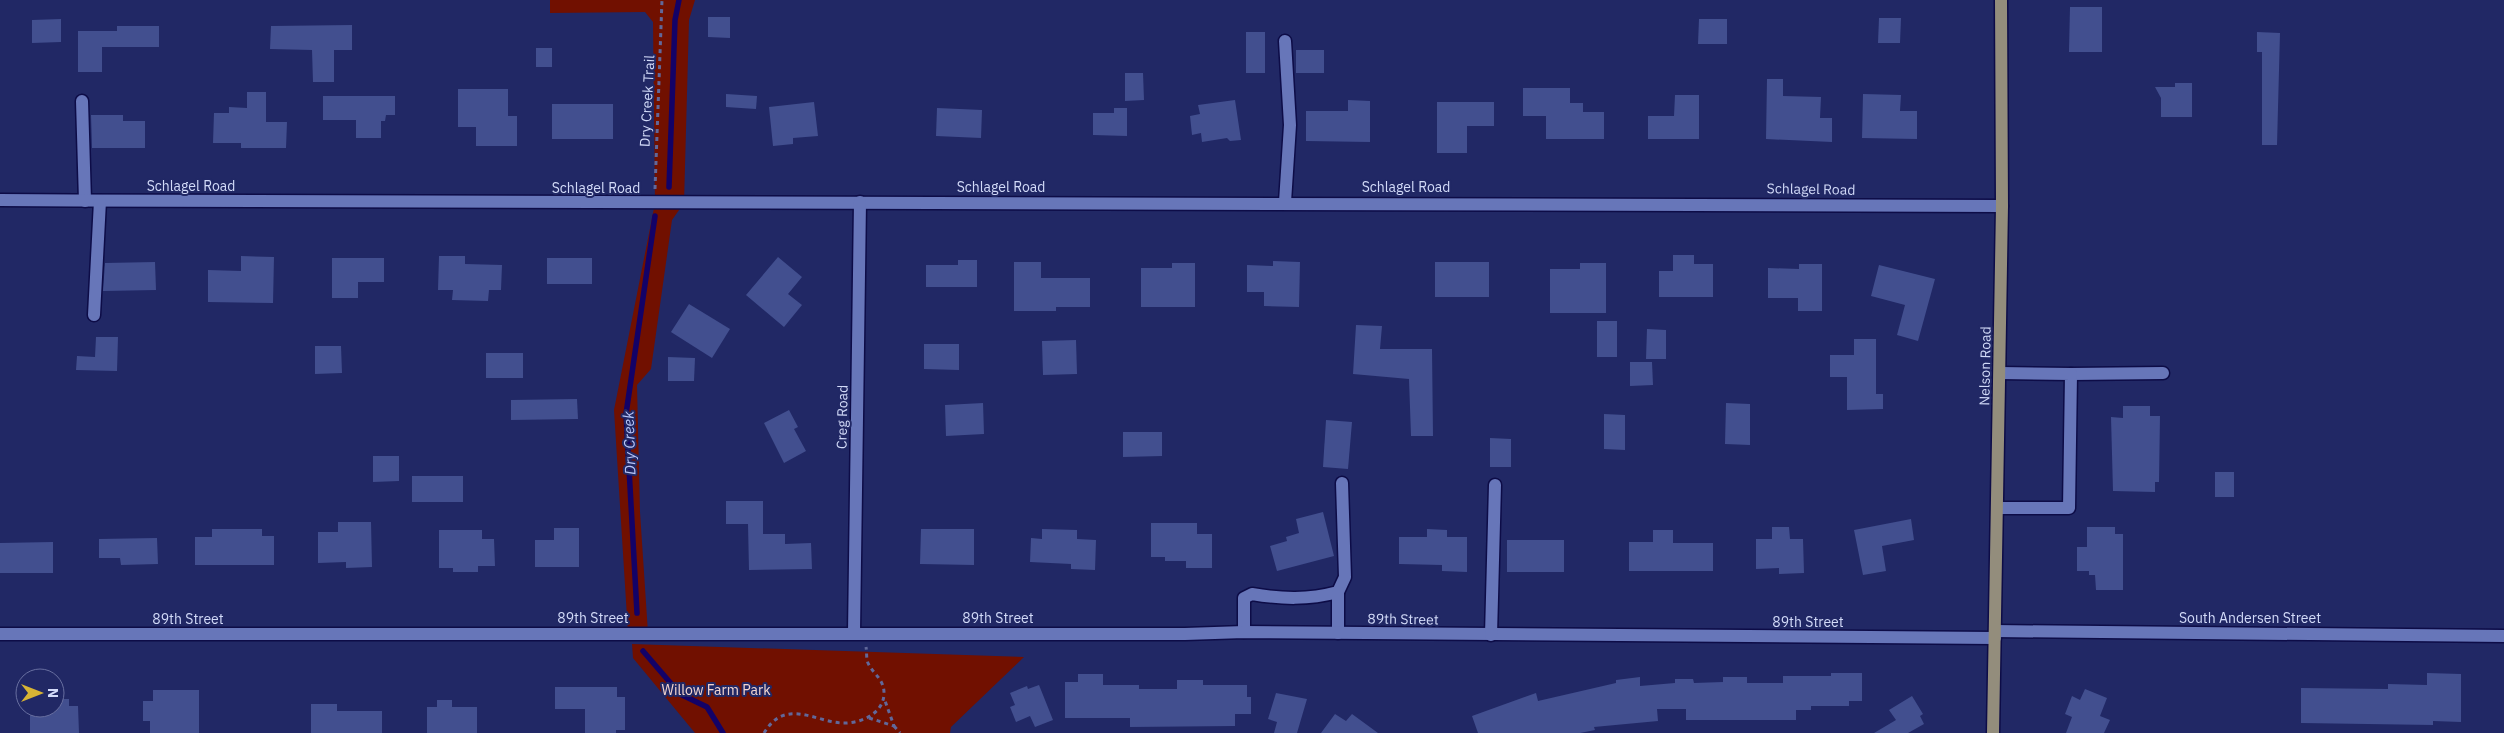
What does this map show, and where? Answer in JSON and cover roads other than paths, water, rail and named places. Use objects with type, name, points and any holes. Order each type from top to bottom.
[{"type":"main road","name":"Nelson Road","points":[[1993,733],[2000,374],[2002,0]]},
{"type":"street","points":[[1285,41],[1290,125],[1285,202]]},
{"type":"street","points":[[82,101],[85,201]]},
{"type":"street","name":"Schlagel Road","points":[[0,200],[655,203],[1731,203],[2002,206]]},
{"type":"street","points":[[94,315],[100,201]]},
{"type":"street","name":"Creg Road","points":[[860,202],[860,633]]},
{"type":"street","points":[[2000,374],[2163,374]]},
{"type":"street","points":[[1998,508],[2069,508],[2071,374]]},
{"type":"street","points":[[1338,633],[1338,592],[1345,577],[1342,483]]},
{"type":"street","points":[[1491,635],[1495,485]]},
{"type":"street","points":[[1244,632],[1244,598],[1252,594],[1281,599],[1317,598],[1338,592]]},
{"type":"street","name":"89th Street","points":[[0,634],[1186,634],[1244,632],[1491,635],[1995,634]]},
{"type":"street","name":"South Andersen Street","points":[[1995,634],[2504,636]]},
{"type":"waterway","name":"Dry Creek","points":[[669,187],[675,20],[679,0]]},
{"type":"waterway","name":"Dry Creek","points":[[637,613],[626,414],[655,216]]},
{"type":"waterway","name":"Dry Creek","points":[[643,651],[680,694],[707,707],[723,733]]},
{"type":"park label","name":"Willow Farm Park","points":[[716,690]]}]
